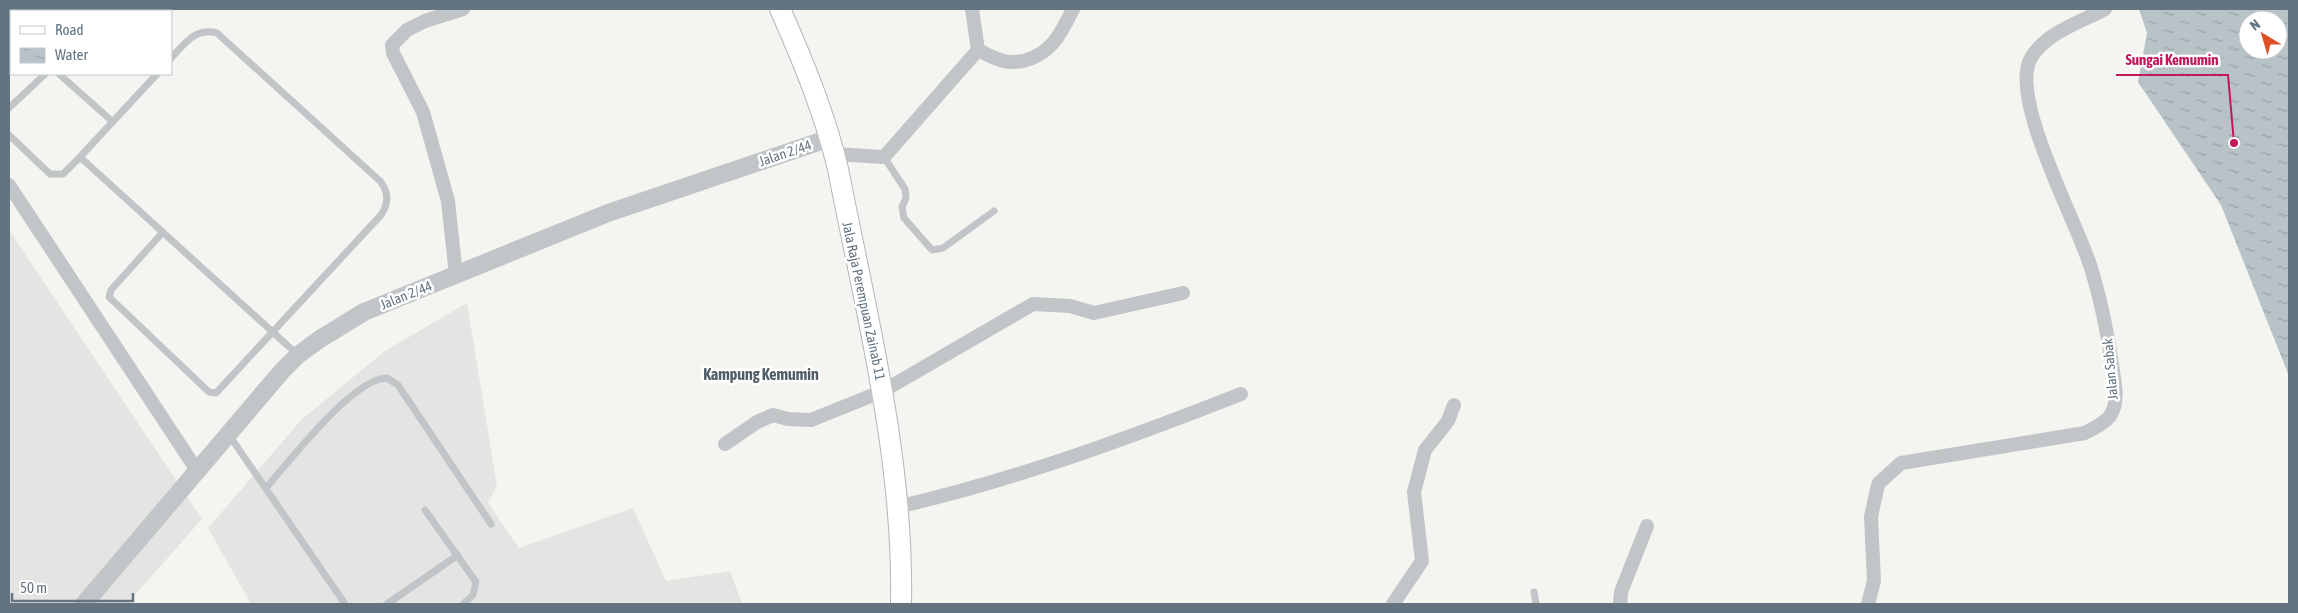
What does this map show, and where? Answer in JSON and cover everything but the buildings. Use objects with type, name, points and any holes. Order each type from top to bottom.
[{"type":"main road","name":"Jala Raja Perempuan Zainab 11","points":[[780,9],[811,82],[832,146],[883,391],[892,445],[902,569],[901,604]]},
{"type":"street","points":[[456,275],[448,201],[423,112],[393,54],[392,45],[407,30],[424,21],[463,9]]},
{"type":"street","points":[[832,146],[884,157],[978,50],[972,9]]},
{"type":"street","points":[[978,50],[1004,62],[1017,62],[1033,58],[1051,47],[1073,9]]},
{"type":"street","name":"Jalan Sabak","points":[[1868,604],[1874,581],[1871,517],[1876,489],[1879,483],[1899,465],[1907,461],[2086,433],[2100,425],[2110,415],[2113,408],[2116,400],[2114,381],[2102,309],[2090,266],[2040,142],[2026,83],[2030,59],[2040,45],[2106,9]]},
{"type":"street","name":"Jalan 2/44","points":[[84,604],[298,355],[364,312],[608,213],[832,146]]},
{"type":"street","points":[[9,185],[198,472]]},
{"type":"street","points":[[725,444],[757,422],[773,415],[788,419],[811,420],[883,391],[1033,304],[1070,306],[1094,313],[1183,293]]},
{"type":"street","points":[[897,507],[940,498],[1057,461],[1149,430],[1241,394]]},
{"type":"street","points":[[1393,604],[1422,561],[1414,492],[1425,450],[1448,421],[1454,405]]},
{"type":"street","points":[[1620,604],[1621,592],[1647,526]]},
{"type":"lane","points":[[163,232],[111,290],[109,297],[209,392],[216,394],[381,215],[388,202],[385,187],[217,33],[210,31],[195,34],[172,57]]},
{"type":"lane","points":[[9,108],[44,75]]},
{"type":"lane","points":[[60,75],[113,122]]},
{"type":"lane","points":[[9,135],[50,174],[63,174],[156,75]]},
{"type":"lane","points":[[80,157],[298,355]]},
{"type":"lane","points":[[884,157],[905,189],[906,198],[902,207],[904,218],[932,250],[943,248],[994,211]]},
{"type":"lane","points":[[266,488],[344,401],[375,380],[387,378],[398,385],[491,524]]},
{"type":"lane","points":[[229,435],[346,604]]},
{"type":"lane","points":[[425,510],[476,582],[473,595],[463,604]]},
{"type":"lane","points":[[387,604],[458,555]]},
{"type":"lane","points":[[1534,592],[1536,604]]},
{"type":"shaded area","points":[[9,9],[139,9],[10,10],[9,58]]},
{"type":"shaded area","points":[[9,230],[202,519],[127,604],[9,604]]},
{"type":"shaded area","points":[[467,303],[497,486],[488,503],[519,548],[633,508],[666,581],[730,571],[742,604],[251,604],[208,528],[302,419],[385,351]]},
{"type":"water","points":[[2139,9],[2289,9],[2289,376],[2221,205],[2138,82],[2147,33]]},
{"type":"place","name":"Sungai Kemumin","points":[[2234,143]]},
{"type":"district","name":"Kampung Kemumin","points":[[761,374]]}]
